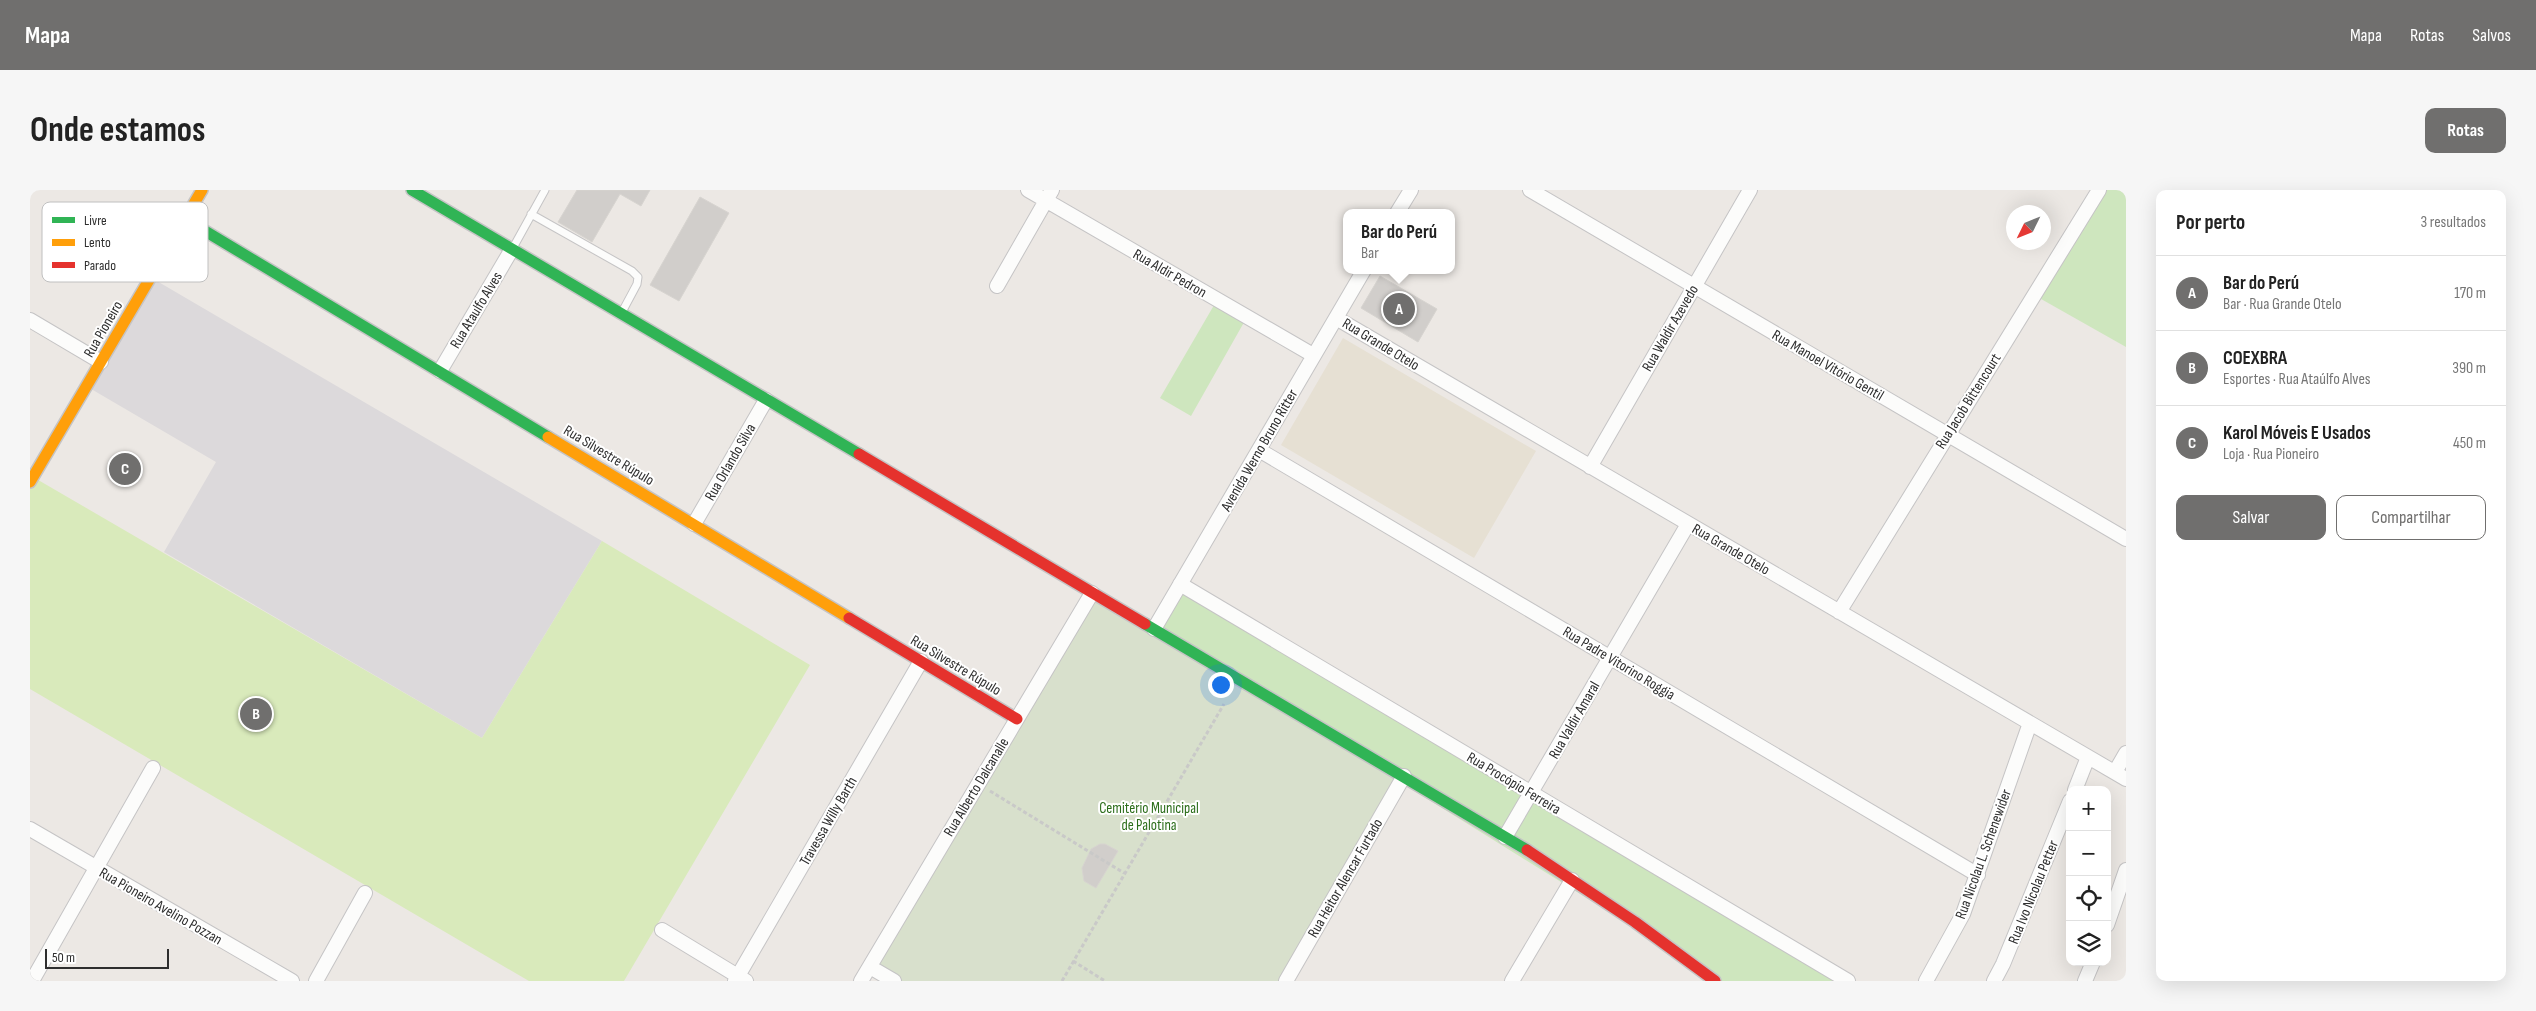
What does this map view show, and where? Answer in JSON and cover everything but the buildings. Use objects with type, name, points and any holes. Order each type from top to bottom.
[{"type":"main road","name":"Rua Pioneiro","points":[[195,202],[202,190]]},
{"type":"main road","points":[[412,190],[1404,776],[1572,880],[1635,922],[1715,981]]},
{"type":"main road","name":"Rua Silvestre Rúpulo","points":[[208,233],[1017,719]]},
{"type":"main road","name":"Rua Pioneiro","points":[[30,482],[148,282]]},
{"type":"street","name":"Rua Aldir Pedron","points":[[1028,190],[1049,195],[1313,355]]},
{"type":"street","points":[[1399,209],[1411,190]]},
{"type":"street","name":"Rua Manoel Vitório Gentil","points":[[1530,190],[2126,539]]},
{"type":"street","name":"Rua Waldir Azevedo","points":[[1590,467],[1750,190]]},
{"type":"street","name":"Rua Jacob Bittencourt","points":[[1839,612],[2099,190]]},
{"type":"street","points":[[997,286],[1049,195]]},
{"type":"street","name":"Rua Ataulfo Alves","points":[[440,371],[512,249]]},
{"type":"street","name":"Avenida Werno Bruno Ritter","points":[[1154,629],[1362,274]]},
{"type":"street","name":"Rua Grande Otelo","points":[[1336,318],[2120,776]]},
{"type":"street","points":[[30,320],[101,362]]},
{"type":"street","name":"Rua Orlando Silva","points":[[694,524],[766,400]]},
{"type":"street","name":"Rua Padre Vitorino Roggia","points":[[1259,450],[1978,875]]},
{"type":"street","name":"Rua Valdir Amaral","points":[[1505,838],[1688,524]]},
{"type":"street","name":"Rua Procópio Ferreira","points":[[1180,584],[1848,981]]},
{"type":"street","name":"Rua Alberto Dalcanalle","points":[[861,981],[1092,593]]},
{"type":"street","name":"Travessa Willy Barth","points":[[740,979],[921,661]]},
{"type":"street","name":"Rua Nicolau L. Schenewider","points":[[1926,981],[1963,914],[2030,723]]},
{"type":"street","points":[[2120,776],[2126,753]]},
{"type":"street","points":[[2076,786],[2088,757]]},
{"type":"street","points":[[32,981],[153,768]]},
{"type":"street","name":"Rua Heitor Alencar Furtado","points":[[1286,981],[1404,776]]},
{"type":"street","name":"Rua Ivo Nicolau Petter","points":[[1994,981],[2003,964],[2066,812]]},
{"type":"street","name":"Rua Pioneiro Avelino Pozzan","points":[[30,829],[292,981]]},
{"type":"street","points":[[2108,921],[2126,870]]},
{"type":"street","points":[[1512,981],[1572,880]]},
{"type":"street","points":[[316,981],[365,893]]},
{"type":"street","points":[[662,930],[740,979]]},
{"type":"street","points":[[2085,981],[2091,966]]},
{"type":"street","points":[[870,967],[894,981]]},
{"type":"lane","points":[[512,249],[545,190]]},
{"type":"lane","points":[[532,214],[632,271],[638,277],[637,284],[621,313]]},
{"type":"path","points":[[1062,981],[1224,704]]},
{"type":"path","points":[[978,784],[1124,873]]},
{"type":"path","points":[[1073,961],[1105,981]]},
{"type":"shaded area","points":[[147,282],[159,282],[602,541],[482,738],[164,552],[216,462],[86,386]]},
{"type":"shaded area","points":[[1343,338],[1536,451],[1474,558],[1281,445]]},
{"type":"green space","points":[[2099,190],[2126,190],[2126,347],[2034,295]]},
{"type":"green space","points":[[1217,300],[1247,317],[1191,416],[1160,398]]},
{"type":"green space","points":[[33,477],[482,738],[602,541],[810,665],[624,981],[529,981],[30,689],[30,482]]},
{"type":"green space","points":[[1180,584],[1848,981],[1715,981],[1704,971],[1154,629]]},
{"type":"green space","name":"Cemitério Municipal de Palotina","points":[[1092,593],[1404,776],[1286,981],[894,981],[870,967]]},
{"type":"traffic: fast","points":[[412,190],[859,454]]},
{"type":"traffic: fast","points":[[208,233],[548,437]]},
{"type":"traffic: fast","points":[[1145,624],[1527,850]]},
{"type":"traffic: slow","points":[[195,202],[202,190]]},
{"type":"traffic: slow","points":[[30,482],[148,282]]},
{"type":"traffic: slow","points":[[548,437],[849,618]]},
{"type":"traffic: jam","points":[[859,454],[1145,624]]},
{"type":"traffic: jam","points":[[849,618],[1017,719]]},
{"type":"traffic: jam","points":[[1527,850],[1635,922],[1715,981]]},
{"type":"place","name":"Bar do Perú","points":[[1399,309]]},
{"type":"place","name":"Karol Móveis E Usados","points":[[125,469]]},
{"type":"place","name":"COEXBRA","points":[[256,714]]}]
